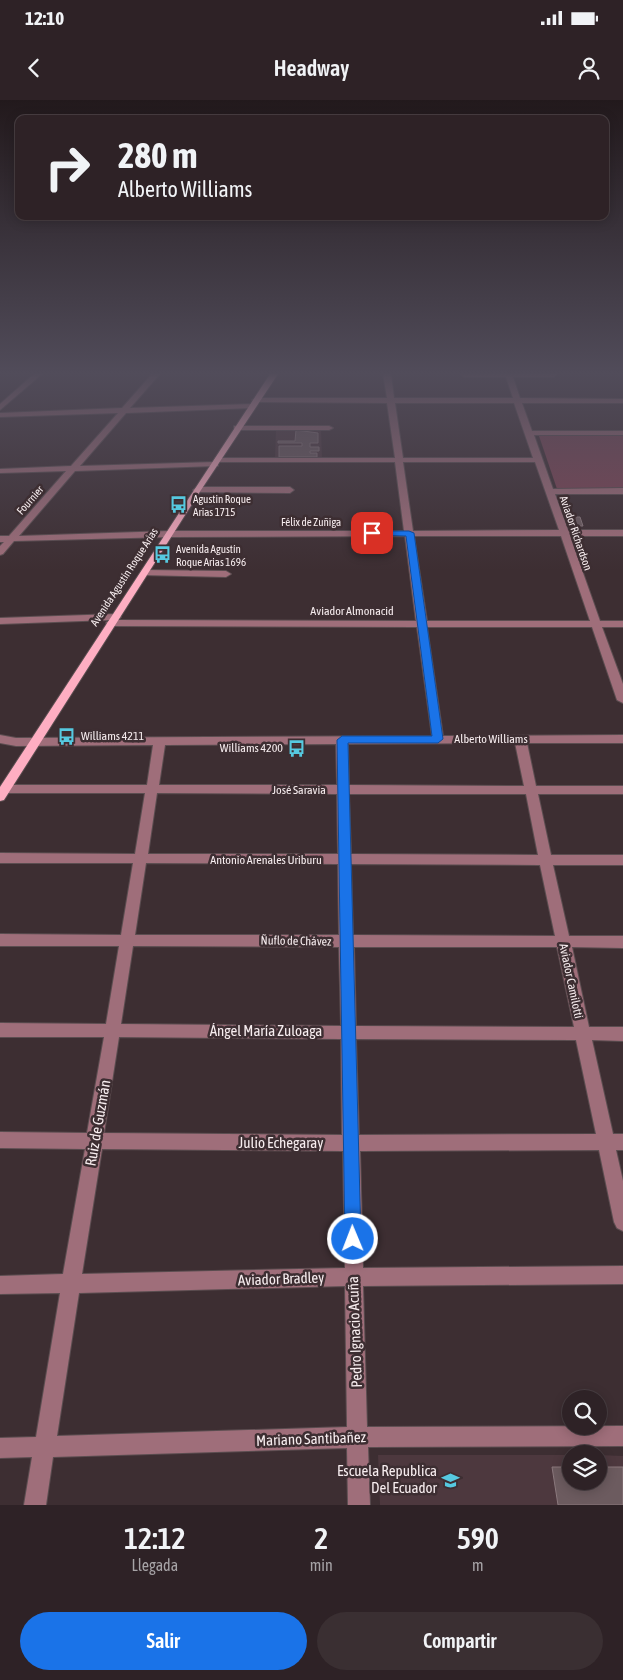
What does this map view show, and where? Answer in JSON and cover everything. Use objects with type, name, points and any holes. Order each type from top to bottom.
[{"type":"main road","name":"Avenida Agustín Roque Arias","points":[[2,793],[230,440]]},
{"type":"street","name":"Fournier","points":[[0,552],[97,440]]},
{"type":"street","points":[[396,440],[438,739]]},
{"type":"street","name":"Aviador Richardson","points":[[530,440],[623,700]]},
{"type":"street","points":[[0,471],[216,462],[538,460]]},
{"type":"street","points":[[196,490],[290,490]]},
{"type":"street","points":[[549,492],[623,491]]},
{"type":"street","name":"Félix de Zuñiga","points":[[0,539],[169,534],[623,534]]},
{"type":"street","points":[[144,573],[226,574]]},
{"type":"street","name":"Aviador Almonacid","points":[[0,622],[113,620],[421,624],[623,624]]},
{"type":"street","name":"Alberto Williams","points":[[0,739],[36,741],[623,739]]},
{"type":"street","name":"Aviador Camilotti","points":[[520,739],[583,1034],[615,1142],[623,1222]]},
{"type":"street","name":"Ruiz de Guzmán","points":[[35,1505],[70,1284],[142,860],[160,740]]},
{"type":"street","name":"Pedro Ignacio Acuña","points":[[342,740],[359,1505]]},
{"type":"street","name":"José Saravia","points":[[2,793],[153,790],[623,790]]},
{"type":"street","name":"Antonio Arenales Uriburu","points":[[0,858],[142,860],[623,860]]},
{"type":"street","name":"Ñuflo de Chávez","points":[[0,940],[623,942]]},
{"type":"street","name":"Ángel María Zuloaga","points":[[0,1030],[623,1034]]},
{"type":"street","name":"Julio Echegaray","points":[[0,1140],[350,1143],[615,1142]]},
{"type":"street","name":"Aviador Bradley","points":[[0,1285],[354,1277],[623,1276]]},
{"type":"street","name":"Mariano Santibañez","points":[[0,1448],[358,1437],[623,1436]]},
{"type":"shaded area","points":[[276,440],[321,440],[322,458],[275,458]]},
{"type":"shaded area","points":[[540,440],[623,440],[623,490],[557,489]]},
{"type":"shaded area","name":"Escuela Republica Del Ecuador","points":[[378,1455],[562,1455],[562,1490],[607,1490],[607,1455],[623,1456],[623,1505],[380,1505]]},
{"type":"building","points":[[318,440],[318,443],[310,443],[310,447],[319,447],[319,451],[310,451],[310,453],[317,453],[317,457],[279,457],[279,446],[302,446],[302,443],[278,443],[278,441]]},
{"type":"building","points":[[567,517],[580,517],[583,526],[570,526]]},
{"type":"building","points":[[552,1467],[562,1467],[562,1490],[607,1490],[607,1467],[623,1467],[623,1505],[558,1505]]},
{"type":"place","name":"Agustin Roque Arias 1715","points":[[179,505]]},
{"type":"place","name":"Avenida Agustín Roque Arias 1696","points":[[162,555]]},
{"type":"place","name":"Williams 4211","points":[[67,736]]},
{"type":"place","name":"Williams 4200","points":[[297,748]]},
{"type":"place","name":"Escuela Republica Del Ecuador","points":[[451,1480]]},
{"type":"route","points":[[353,1239],[342,740],[438,739],[409,533],[372,533]]}]
